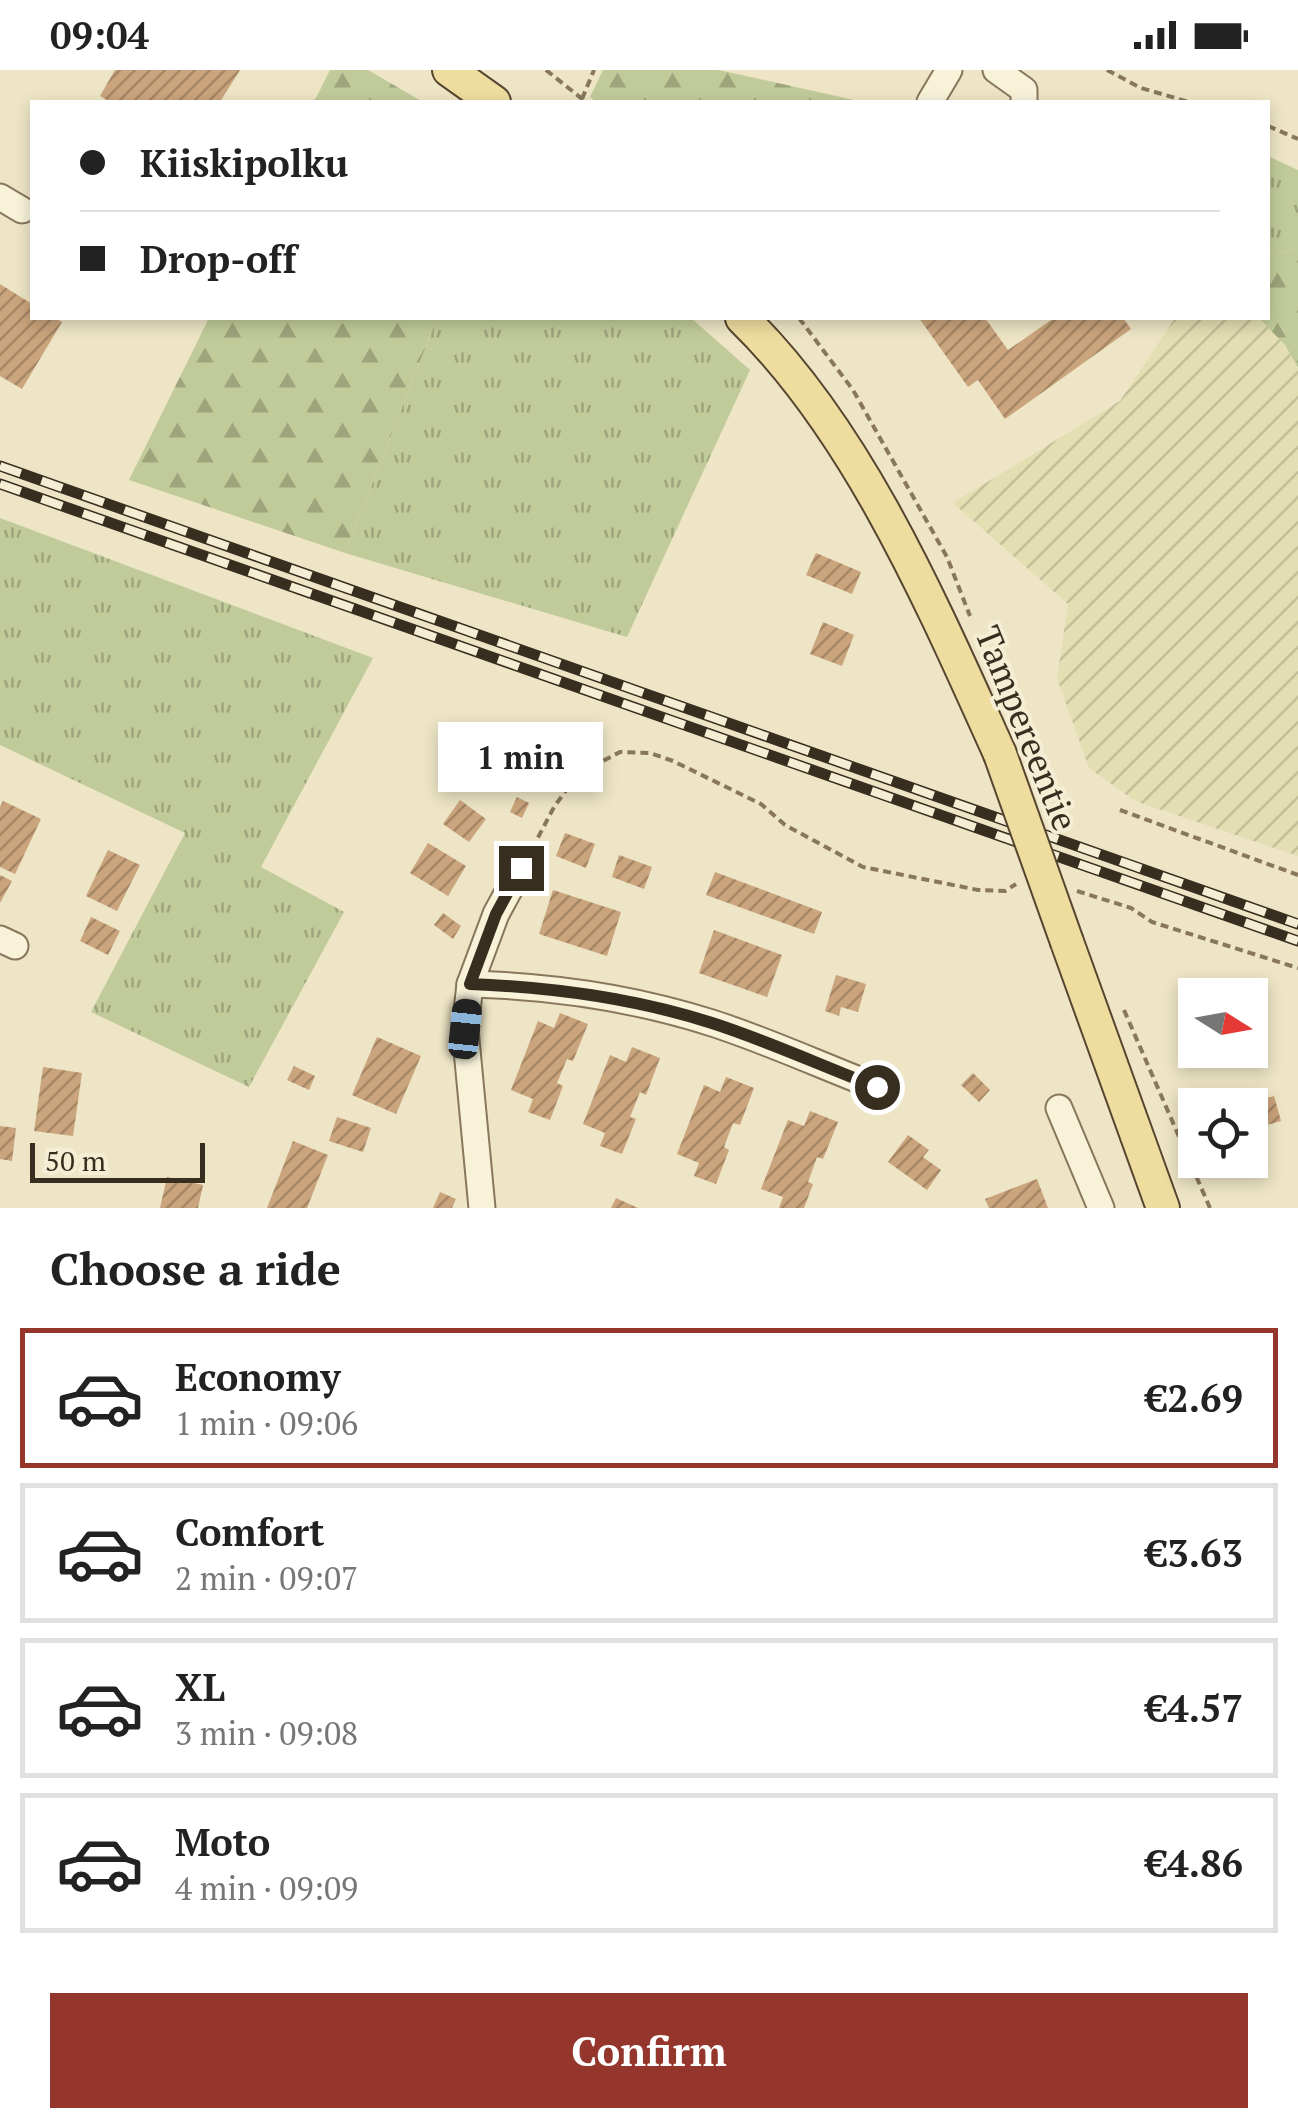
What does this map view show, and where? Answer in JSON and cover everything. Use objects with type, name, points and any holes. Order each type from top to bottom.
[{"type":"main road","points":[[450,70],[491,100]]},
{"type":"main road","name":"Tampereentie","points":[[744,320],[793,375],[846,451],[927,593],[1000,754],[1163,1208]]},
{"type":"street","points":[[931,100],[949,70]]},
{"type":"street","points":[[996,70],[1024,90],[1024,100]]},
{"type":"street","points":[[482,1208],[465,1029],[470,984],[496,914],[521,868]]},
{"type":"street","points":[[470,984],[520,985],[606,997],[711,1023],[877,1087]]},
{"type":"street","points":[[1059,1108],[1101,1208]]},
{"type":"path","points":[[546,70],[584,100],[594,70]]},
{"type":"path","points":[[1108,70],[1141,88],[1182,100]]},
{"type":"path","points":[[1270,127],[1298,138]]},
{"type":"path","points":[[521,868],[554,807],[578,774],[620,752],[650,754],[673,761],[760,804],[785,826],[864,867],[886,874],[1005,892],[1029,878]]},
{"type":"path","points":[[1120,810],[1298,875]]},
{"type":"path","points":[[1092,895],[1131,908],[1152,922],[1298,968]]},
{"type":"path","points":[[1120,1001],[1210,1208]]},
{"type":"shaded area","points":[[1174,320],[1261,320],[1285,345],[1298,368],[1298,856],[1135,801],[1089,768],[1057,678],[1068,604],[953,503],[1120,401]]},
{"type":"green space","points":[[330,70],[368,70],[420,100],[315,100]]},
{"type":"green space","points":[[603,70],[719,70],[854,100],[594,100],[590,97]]},
{"type":"green space","points":[[1270,157],[1298,170],[1298,249],[1270,254]]},
{"type":"green space","points":[[1298,249],[1298,368],[1285,345],[1261,320],[1270,320],[1270,254]]},
{"type":"green space","points":[[208,320],[436,320],[345,553],[129,480]]},
{"type":"green space","points":[[436,320],[693,320],[750,370],[627,637],[345,553]]},
{"type":"green space","points":[[0,518],[373,658],[261,867],[344,912],[249,1087],[91,1012],[185,833],[0,745]]},
{"type":"building","points":[[115,70],[240,70],[221,100],[107,100],[100,96]]},
{"type":"building","points":[[0,284],[30,303],[30,320],[62,322],[22,389],[0,376]]},
{"type":"building","points":[[920,320],[986,320],[1008,350],[1051,320],[1124,320],[1131,329],[1005,419],[978,380],[968,387]]},
{"type":"building","points":[[816,553],[861,572],[852,594],[806,575]]},
{"type":"building","points":[[823,622],[854,635],[842,666],[810,654]]},
{"type":"building","points":[[517,797],[529,803],[522,818],[510,812]]},
{"type":"building","points":[[460,800],[486,819],[469,842],[443,824]]},
{"type":"building","points":[[3,801],[41,819],[15,874],[0,867]]},
{"type":"building","points":[[565,833],[595,844],[586,868],[556,856]]},
{"type":"building","points":[[428,843],[466,866],[448,896],[410,873]]},
{"type":"building","points":[[108,850],[140,865],[117,911],[86,896]]},
{"type":"building","points":[[619,855],[652,867],[644,889],[612,877]]},
{"type":"building","points":[[715,872],[822,912],[814,934],[706,895]]},
{"type":"building","points":[[0,875],[12,881],[0,903]]},
{"type":"building","points":[[553,890],[621,912],[607,956],[539,934]]},
{"type":"building","points":[[443,913],[461,926],[453,939],[434,925]]},
{"type":"building","points":[[91,917],[120,931],[108,955],[80,941]]},
{"type":"building","points":[[714,930],[782,955],[767,997],[699,973]]},
{"type":"building","points":[[836,975],[866,984],[858,1012],[841,1007],[839,1016],[825,1011]]},
{"type":"building","points":[[560,1013],[588,1024],[573,1061],[567,1059],[557,1083],[563,1086],[550,1120],[528,1112],[533,1099],[511,1090],[538,1021],[554,1028]]},
{"type":"building","points":[[377,1037],[421,1056],[396,1114],[352,1095]]},
{"type":"building","points":[[632,1047],[660,1058],[646,1095],[640,1092],[630,1117],[636,1119],[622,1154],[600,1146],[605,1133],[583,1124],[610,1055],[626,1062]]},
{"type":"building","points":[[294,1066],[315,1076],[309,1090],[287,1080]]},
{"type":"building","points":[[43,1067],[82,1073],[73,1136],[34,1131]]},
{"type":"building","points":[[973,1073],[990,1090],[979,1102],[961,1085]]},
{"type":"building","points":[[726,1077],[754,1088],[740,1125],[733,1123],[724,1147],[729,1150],[716,1184],[694,1176],[699,1163],[677,1154],[704,1085],[720,1092]]},
{"type":"building","points":[[1274,1096],[1281,1121],[1268,1125],[1268,1098]]},
{"type":"building","points":[[810,1111],[838,1122],[823,1159],[817,1157],[804,1208],[779,1208],[783,1197],[761,1189],[788,1120],[804,1126]]},
{"type":"building","points":[[337,1117],[371,1128],[363,1152],[329,1141]]},
{"type":"building","points":[[0,1126],[16,1128],[12,1161],[0,1159]]},
{"type":"building","points":[[908,1135],[929,1150],[923,1157],[941,1170],[927,1190],[888,1162]]},
{"type":"building","points":[[293,1141],[328,1155],[307,1208],[267,1208]]},
{"type":"building","points":[[167,1177],[203,1185],[198,1208],[160,1208]]},
{"type":"building","points":[[1037,1179],[1048,1208],[989,1208],[985,1199]]},
{"type":"building","points":[[440,1192],[456,1199],[452,1208],[433,1208]]},
{"type":"building","points":[[616,1198],[638,1208],[611,1208]]},
{"type":"railway","points":[[0,466],[1298,924]]},
{"type":"railway","points":[[0,484],[1298,941]]},
{"type":"route","points":[[521,868],[496,914],[470,984],[520,985],[606,997],[711,1023],[877,1087]]}]
